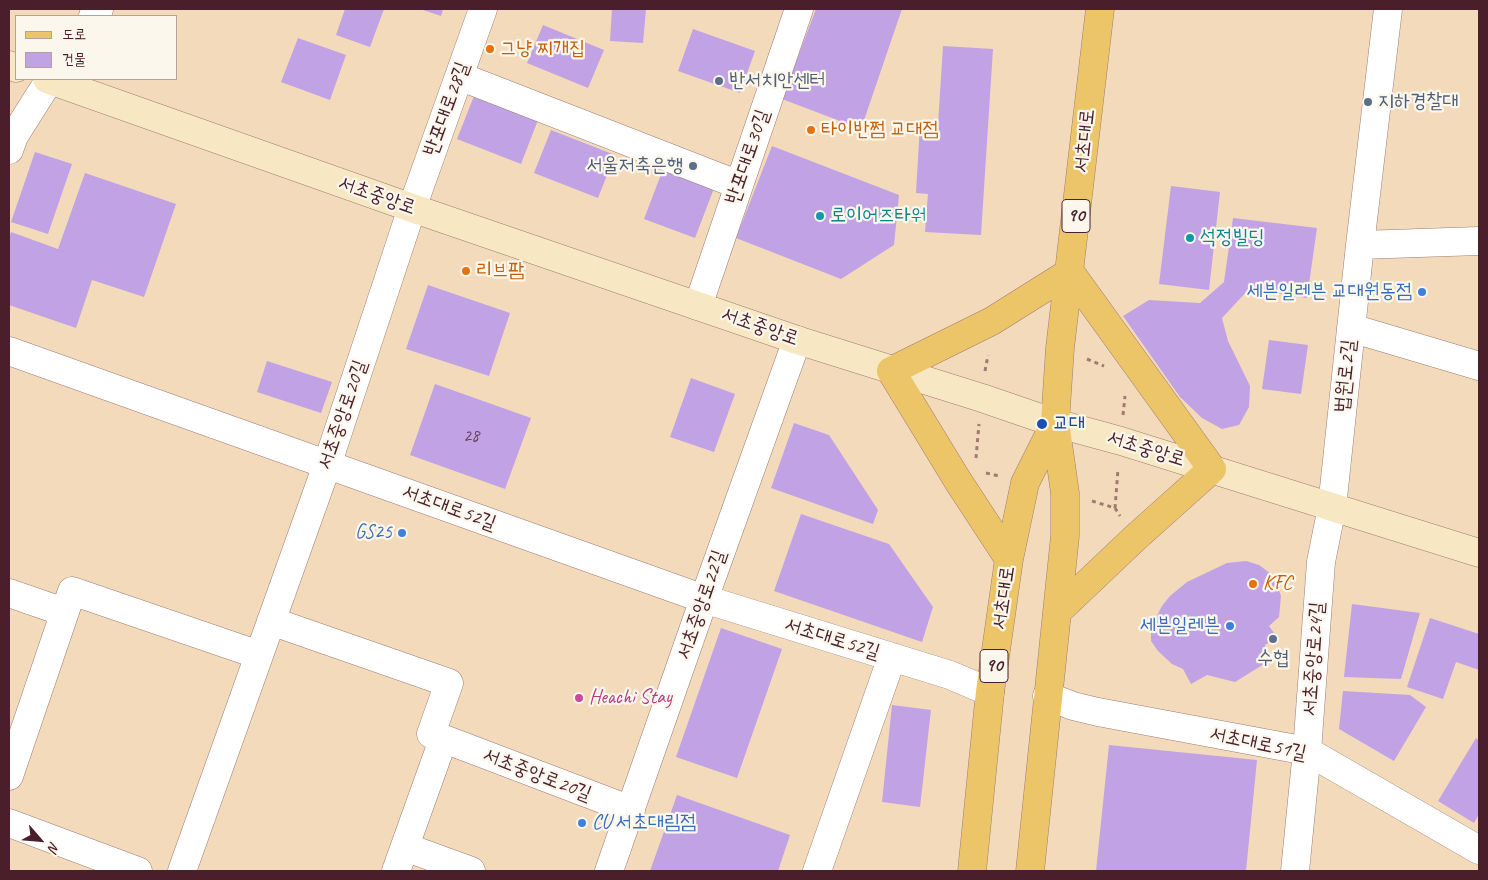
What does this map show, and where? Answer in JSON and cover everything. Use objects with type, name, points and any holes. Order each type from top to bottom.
[{"type":"main road","name":"서초대로","points":[[1030,871],[1064,536],[1065,493],[1055,423],[1060,348],[1100,9]]},
{"type":"main road","name":"서초중앙로","points":[[52,80],[412,208],[797,340],[1055,423],[1121,441],[1479,553]]},
{"type":"main road","points":[[1009,559],[958,481],[891,371],[992,321],[1070,272],[1212,469],[1057,612]]},
{"type":"main road","name":"서초대로","points":[[972,871],[990,692],[1009,559],[1025,483],[1055,423]]},
{"type":"street","name":"반포대로28길","points":[[412,208],[483,9]]},
{"type":"street","name":"반포대로30길","points":[[698,306],[798,9]]},
{"type":"street","name":"법원로2길","points":[[1332,507],[1388,9]]},
{"type":"street","points":[[459,76],[739,185]]},
{"type":"street","points":[[9,150],[14,136],[48,80]]},
{"type":"street","name":"서초중앙로20길","points":[[182,871],[327,465],[412,208]]},
{"type":"street","points":[[1360,245],[1479,242]]},
{"type":"street","points":[[1351,328],[1479,366]]},
{"type":"street","name":"서초중앙로22길","points":[[610,871],[704,599],[797,340]]},
{"type":"street","name":"서초대로52길","points":[[9,352],[704,599],[950,675],[990,692]]},
{"type":"street","name":"서초중앙로24길","points":[[1295,871],[1307,751],[1321,562],[1332,507]]},
{"type":"street","points":[[9,776],[72,592],[259,654]]},
{"type":"street","points":[[9,593],[64,612]]},
{"type":"street","points":[[271,621],[449,683],[431,734],[443,740],[401,859],[471,871]]},
{"type":"street","name":"서초대로52길","points":[[817,871],[892,657]]},
{"type":"street","name":"서초대로51길","points":[[1047,696],[1073,706],[1098,712],[1307,751],[1479,850]]},
{"type":"street","name":"서초중앙로20길","points":[[443,740],[631,810]]},
{"type":"street","points":[[9,824],[138,871]]},
{"type":"building","points":[[345,9],[384,9],[370,47],[336,35]]},
{"type":"building","points":[[420,9],[443,9],[441,16]]},
{"type":"building","points":[[612,9],[646,9],[643,43],[610,41]]},
{"type":"building","points":[[816,9],[902,9],[861,129],[782,99]]},
{"type":"building","points":[[543,25],[604,50],[588,88],[527,63]]},
{"type":"building","points":[[693,29],[755,51],[740,93],[678,71]]},
{"type":"building","points":[[298,38],[346,55],[330,100],[281,82]]},
{"type":"building","points":[[943,46],[993,49],[981,235],[925,232],[928,194],[916,193],[920,124],[938,125]]},
{"type":"building","points":[[474,96],[538,120],[521,164],[457,139]]},
{"type":"building","points":[[551,130],[615,155],[598,198],[534,173]]},
{"type":"building","name":"로이어즈타워","points":[[772,146],[899,195],[894,245],[841,279],[736,238]]},
{"type":"building","points":[[35,152],[72,164],[48,234],[11,222]]},
{"type":"building","points":[[665,164],[716,183],[695,238],[644,219]]},
{"type":"building","points":[[85,173],[176,204],[144,297],[92,280],[76,328],[9,305],[9,239],[11,232],[58,249]]},
{"type":"building","name":"석정빌딩","points":[[1171,186],[1220,192],[1209,290],[1159,284]]},
{"type":"building","points":[[1233,218],[1317,228],[1307,298],[1249,289],[1222,318],[1228,341],[1250,386],[1249,407],[1239,425],[1222,429],[1202,418],[1180,397],[1123,316],[1149,300],[1200,303],[1224,282]]},
{"type":"building","points":[[428,285],[510,313],[489,376],[406,349]]},
{"type":"building","points":[[1269,340],[1308,345],[1301,394],[1262,389]]},
{"type":"building","points":[[267,361],[332,382],[321,413],[257,392]]},
{"type":"building","points":[[691,378],[735,394],[714,452],[670,437]]},
{"type":"building","points":[[435,384],[531,418],[505,489],[410,455]]},
{"type":"building","points":[[794,423],[829,435],[878,510],[873,524],[771,488]]},
{"type":"building","points":[[801,514],[889,544],[933,607],[922,642],[774,591]]},
{"type":"building","points":[[1246,561],[1259,565],[1274,576],[1281,596],[1279,617],[1269,626],[1277,637],[1265,645],[1264,664],[1235,682],[1207,675],[1191,684],[1183,669],[1172,664],[1158,651],[1151,641],[1151,627],[1162,606],[1170,596],[1187,582],[1227,563]]},
{"type":"building","points":[[1352,604],[1420,613],[1401,679],[1344,677]]},
{"type":"building","points":[[1430,618],[1479,634],[1479,670],[1456,662],[1443,699],[1407,687]]},
{"type":"building","points":[[721,628],[782,649],[737,778],[676,757]]},
{"type":"building","points":[[1343,691],[1410,695],[1426,707],[1394,761],[1339,729]]},
{"type":"building","points":[[892,705],[931,710],[920,807],[882,802]]},
{"type":"building","points":[[1476,738],[1479,741],[1479,814],[1474,823],[1438,801]]},
{"type":"building","points":[[1109,745],[1257,760],[1246,871],[1096,871]]},
{"type":"building","points":[[677,795],[790,835],[778,871],[650,871]]},
{"type":"place","name":"그냥 찌개집","points":[[490,49]]},
{"type":"place","name":"반서치안센터","points":[[719,81]]},
{"type":"place","name":"지하경찰대","points":[[1368,102]]},
{"type":"place","name":"타이반쩜 교대점","points":[[811,130]]},
{"type":"place","name":"서울저축은행","points":[[693,166]]},
{"type":"place","name":"로이어즈타워","points":[[820,216]]},
{"type":"place","name":"석정빌딩","points":[[1190,238]]},
{"type":"place","name":"리브팜","points":[[466,271]]},
{"type":"place","name":"세븐일레븐 교대원동점","points":[[1422,292]]},
{"type":"place","name":"교대","points":[[1042,424]]},
{"type":"place","name":"GS25","points":[[402,533]]},
{"type":"place","name":"KFC","points":[[1253,584]]},
{"type":"place","name":"세븐일레븐","points":[[1230,626]]},
{"type":"place","name":"수협","points":[[1273,639]]},
{"type":"place","name":"Heachi Stay","points":[[579,698]]},
{"type":"place","name":"CU 서초대림점","points":[[582,823]]}]
